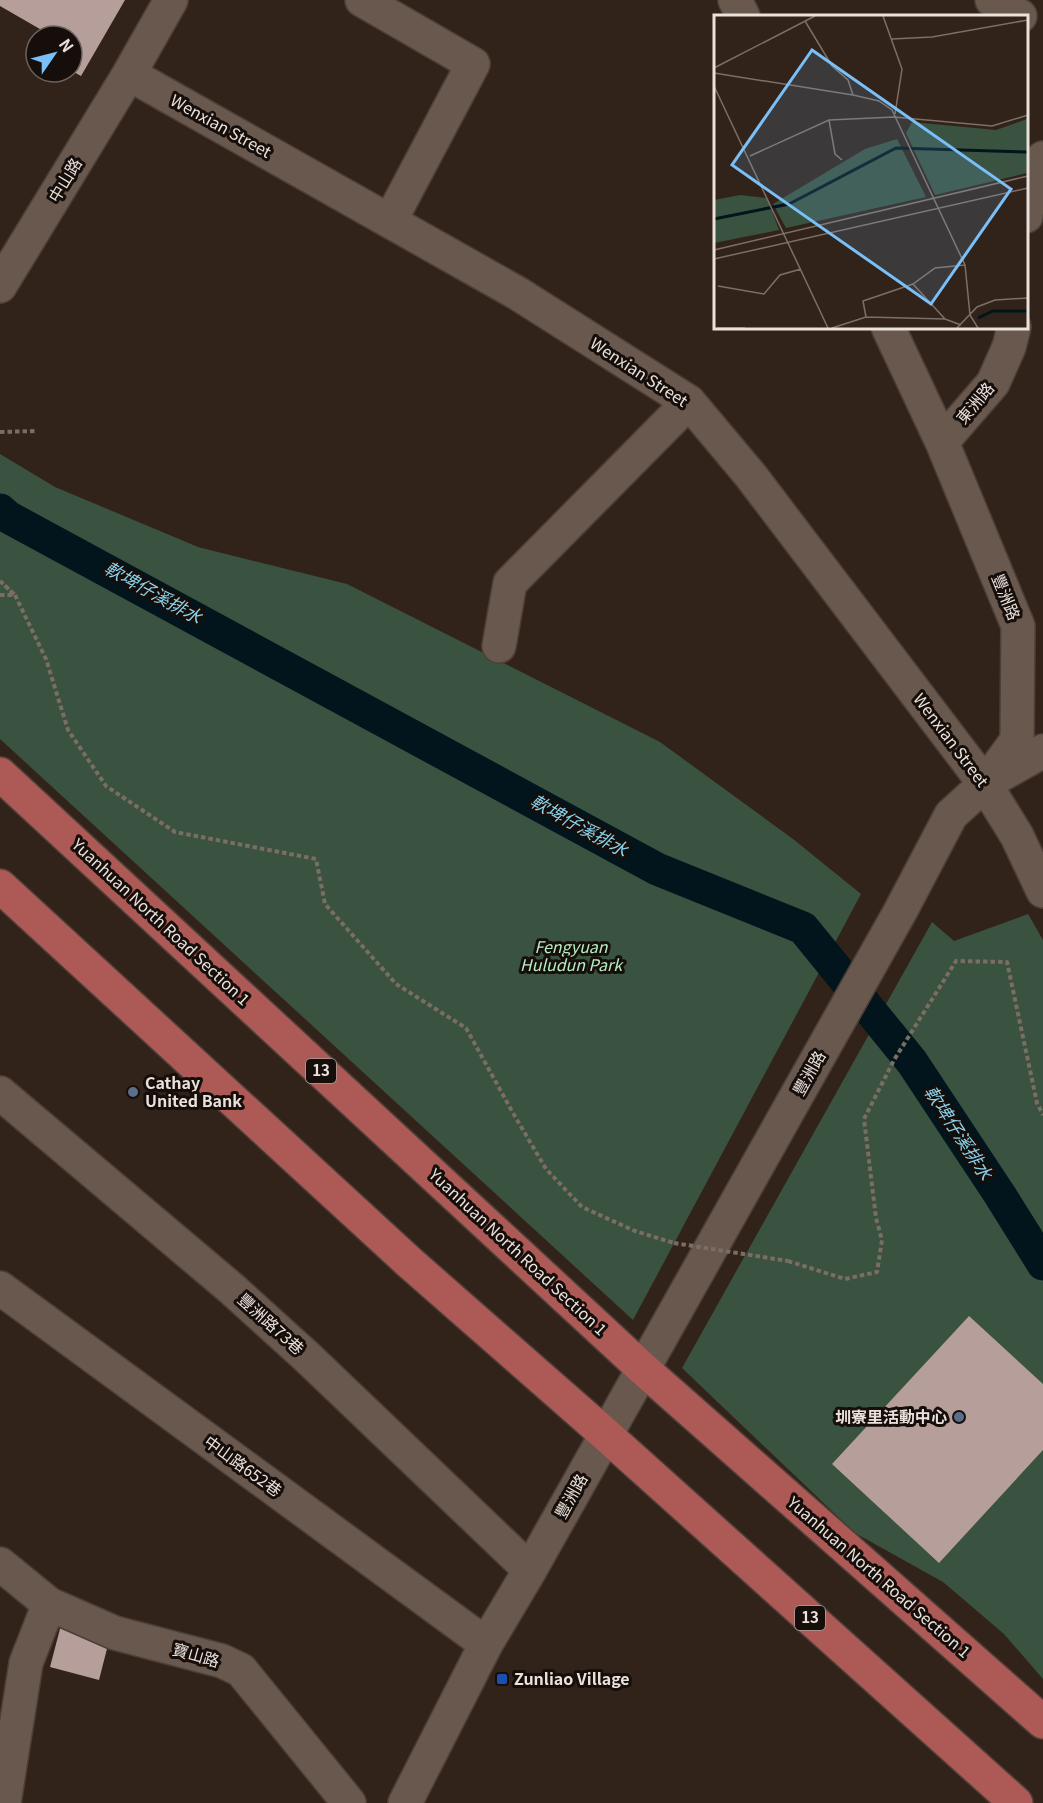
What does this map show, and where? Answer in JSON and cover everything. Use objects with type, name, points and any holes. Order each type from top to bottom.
[{"type":"main road","name":"Yuanhuan North Road Section 1","points":[[0,774],[642,1368],[1043,1722]]},
{"type":"main road","name":"13","points":[[0,886],[409,1262],[605,1434],[1016,1803]]},
{"type":"street","name":"中山路","points":[[0,286],[129,74],[171,0]]},
{"type":"street","points":[[362,0],[473,64],[390,221]]},
{"type":"street","points":[[735,0],[742,15]]},
{"type":"street","points":[[992,0],[1018,15]]},
{"type":"street","points":[[1028,21],[1043,30]]},
{"type":"street","name":"Wenxian Street","points":[[129,74],[517,293],[689,402],[751,476],[985,784],[1017,836],[1043,891]]},
{"type":"street","points":[[1028,200],[1030,184],[1043,158]]},
{"type":"street","name":"豐洲路","points":[[405,1803],[486,1644],[530,1570],[901,910],[951,814],[985,784],[1017,740],[1018,626],[942,442],[888,328]]},
{"type":"street","name":"東洲路","points":[[942,442],[993,383],[1009,347],[1014,328]]},
{"type":"street","points":[[499,646],[510,582],[689,402]]},
{"type":"street","points":[[985,784],[1043,751]]},
{"type":"street","name":"豐洲路73巷","points":[[0,1093],[232,1289],[307,1357],[530,1570]]},
{"type":"street","name":"中山路652巷","points":[[0,1288],[486,1644]]},
{"type":"street","name":"寶山路","points":[[0,1564],[50,1604],[115,1633],[222,1661],[241,1670],[349,1803]]},
{"type":"street","points":[[4,1803],[26,1664],[50,1604]]},
{"type":"path","points":[[0,432],[36,431]]},
{"type":"path","points":[[1,582],[15,595],[46,659],[68,730],[106,786],[175,832],[316,859],[325,904],[396,984],[466,1028],[546,1169],[582,1207],[635,1231],[674,1243],[788,1261],[845,1279],[877,1272],[882,1240],[876,1218],[864,1119],[894,1060],[956,961],[1007,962],[1037,1103],[1043,1115]]},
{"type":"path","points":[[0,595],[15,595]]},
{"type":"green space","name":"Fengyuan Huludun Park","points":[[0,454],[55,487],[198,547],[347,584],[660,742],[793,839],[861,894],[633,1320],[0,739]]},
{"type":"green space","points":[[1028,914],[1043,940],[1043,1679],[1004,1634],[943,1582],[855,1533],[682,1368],[932,922],[954,941]]},
{"type":"building","points":[[0,0],[125,0],[84,71],[84,24],[31,24],[0,6]]},
{"type":"building","name":"圳寮里活動中心","points":[[969,1316],[1043,1384],[1043,1450],[939,1563],[832,1464]]},
{"type":"building","points":[[61,1625],[110,1637],[99,1680],[50,1667]]},
{"type":"waterway","name":"軟埤仔溪排水","points":[[0,510],[8,517],[657,869],[803,928],[912,1062],[1043,1264]]},
{"type":"place","name":"Cathay United Bank","points":[[133,1092]]},
{"type":"place","name":"圳寮里活動中心","points":[[959,1417]]},
{"type":"place","name":"Zunliao Village","points":[[502,1679]]}]
